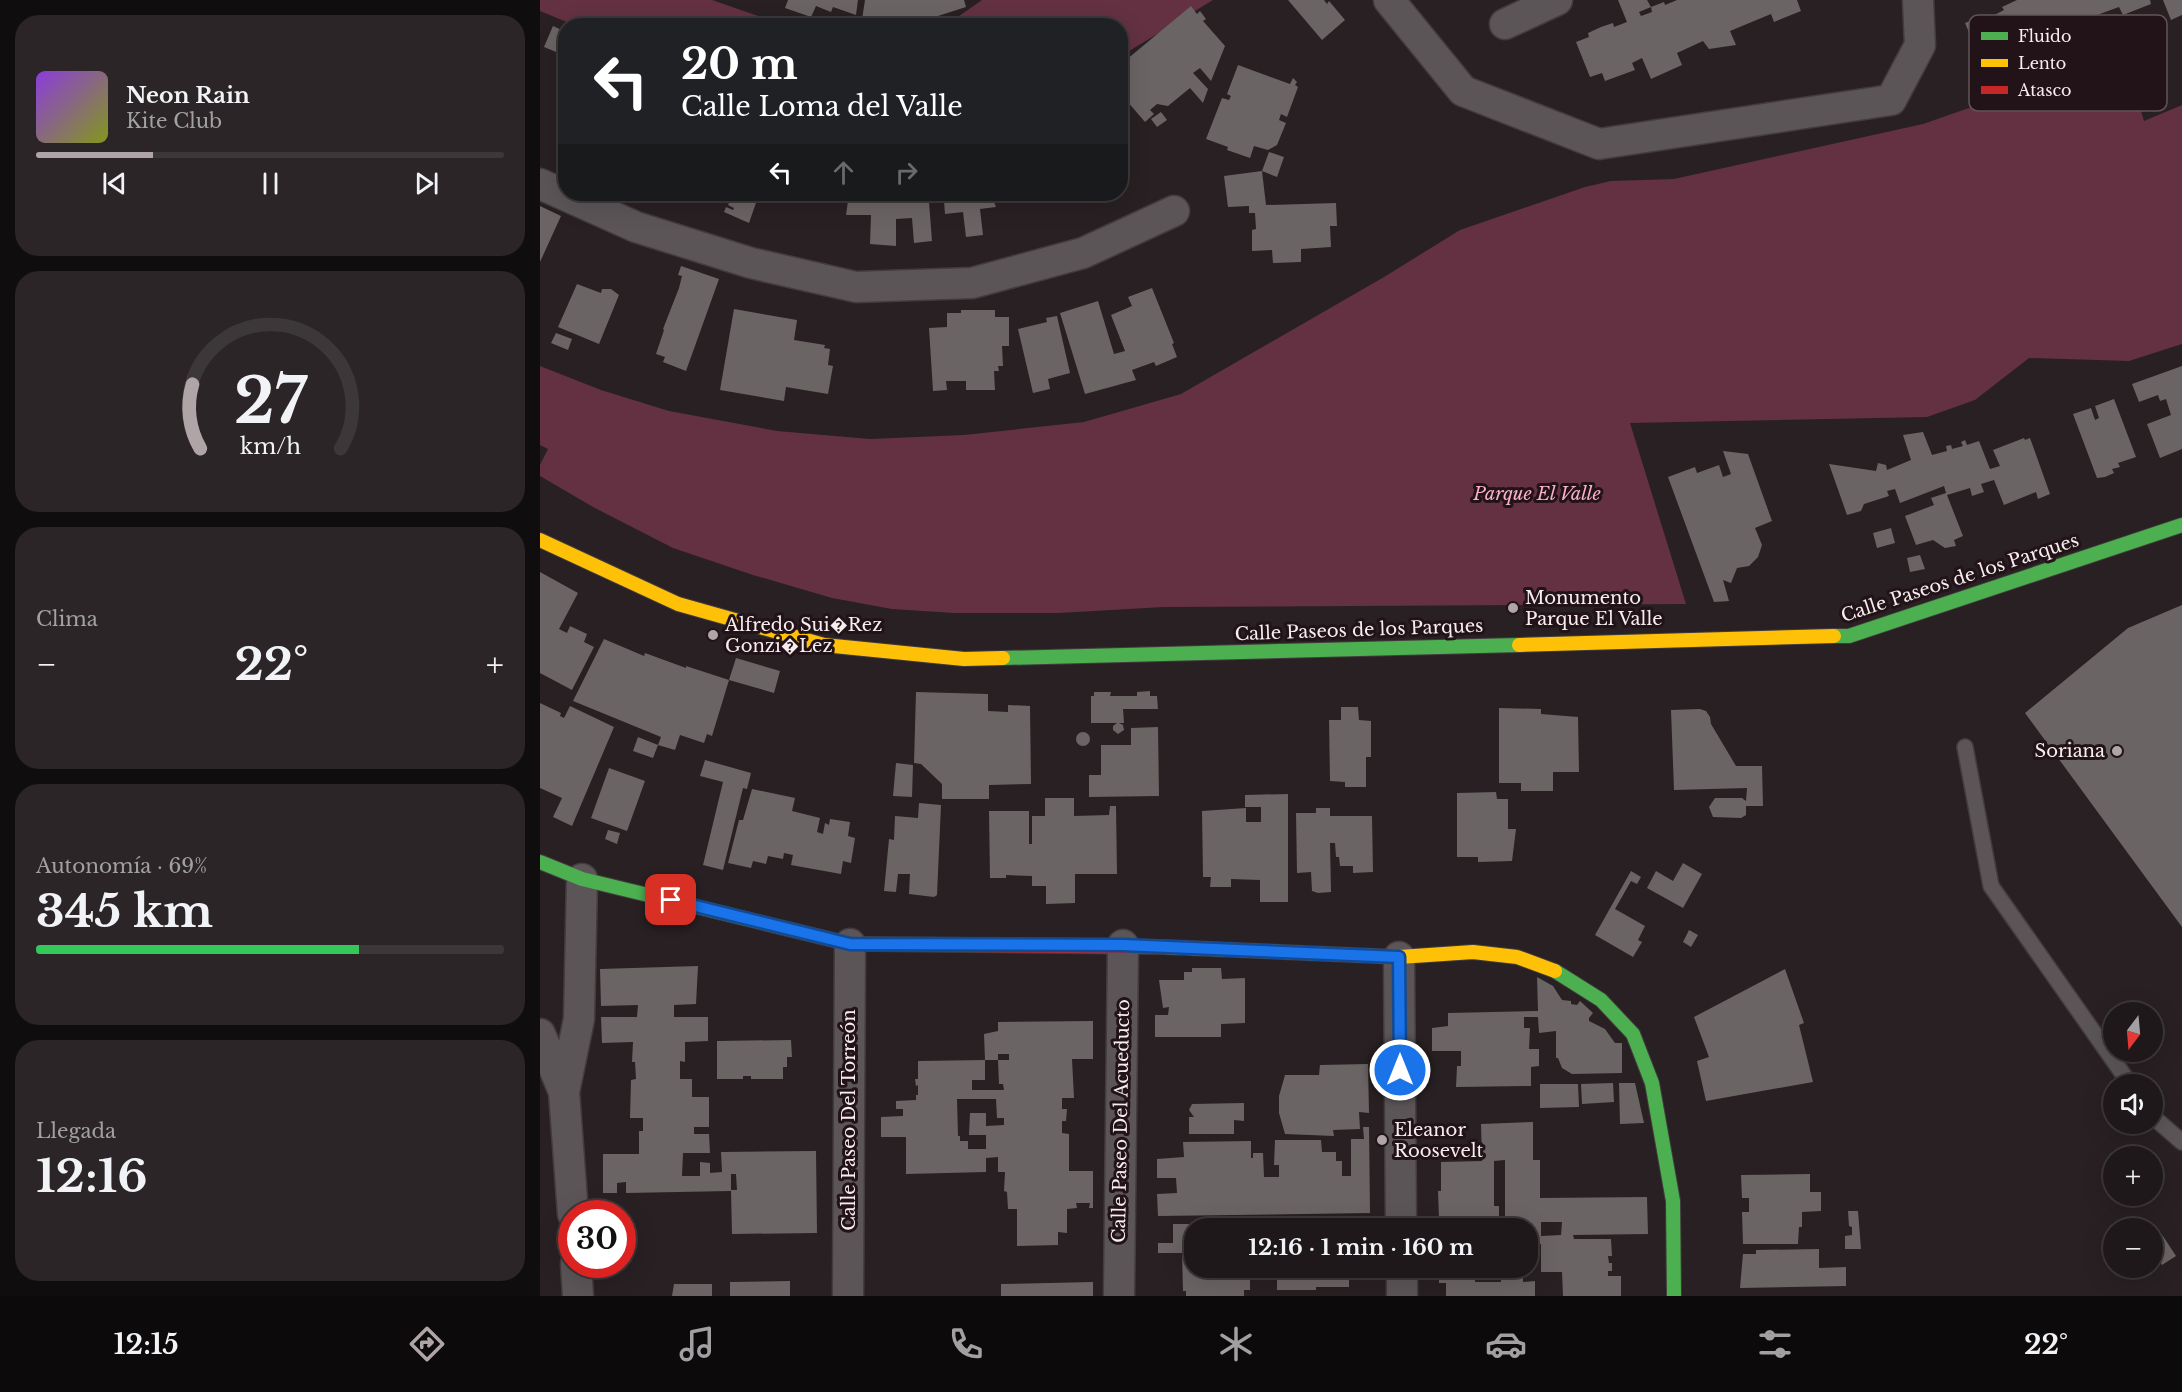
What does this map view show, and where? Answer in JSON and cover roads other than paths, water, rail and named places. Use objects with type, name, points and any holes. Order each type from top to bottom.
[{"type":"street","points":[[1389,0],[1463,91],[1599,144],[1891,100],[1920,45],[1918,0]]},
{"type":"street","points":[[1504,24],[1557,0]]},
{"type":"street","points":[[540,184],[558,192]]},
{"type":"street","points":[[578,201],[636,227],[751,263],[856,287],[972,283],[1083,253],[1174,211]]},
{"type":"street","name":"Calle Paseos de los Parques","points":[[540,540],[678,604],[824,645],[964,659],[1850,636],[2182,525]]},
{"type":"street","points":[[540,862],[582,879],[850,944],[1123,945],[1399,957],[1473,952],[1517,957],[1558,972],[1601,1000],[1633,1034],[1652,1083],[1673,1201],[1674,1296]]},
{"type":"street","points":[[572,1200],[564,1092],[579,1020],[582,879]]},
{"type":"street","name":"Calle Paseo Del Torreón","points":[[848,1296],[850,944]]},
{"type":"street","name":"Calle Paseo Del Acueducto","points":[[1119,1296],[1123,945]]},
{"type":"street","points":[[1399,957],[1401,1218]]},
{"type":"street","points":[[540,1034],[564,1092]]},
{"type":"street","points":[[577,1278],[578,1296]]},
{"type":"street","points":[[1402,1278],[1402,1296]]},
{"type":"lane","points":[[1965,747],[1990,886],[2123,1074]]},
{"type":"lane","points":[[2163,1126],[2182,1142]]},
{"type":"place","name":"Monumento Parque El Valle","points":[[1513,608]]},
{"type":"place","name":"Alfredo Sui�Rez Gonzi�Lez","points":[[713,635]]},
{"type":"place","name":"Soriana","points":[[2117,751]]},
{"type":"place","name":"Eleanor Roosevelt","points":[[1382,1140]]},
{"type":"park label","name":"Parque El Valle","points":[[1537,494]]}]
